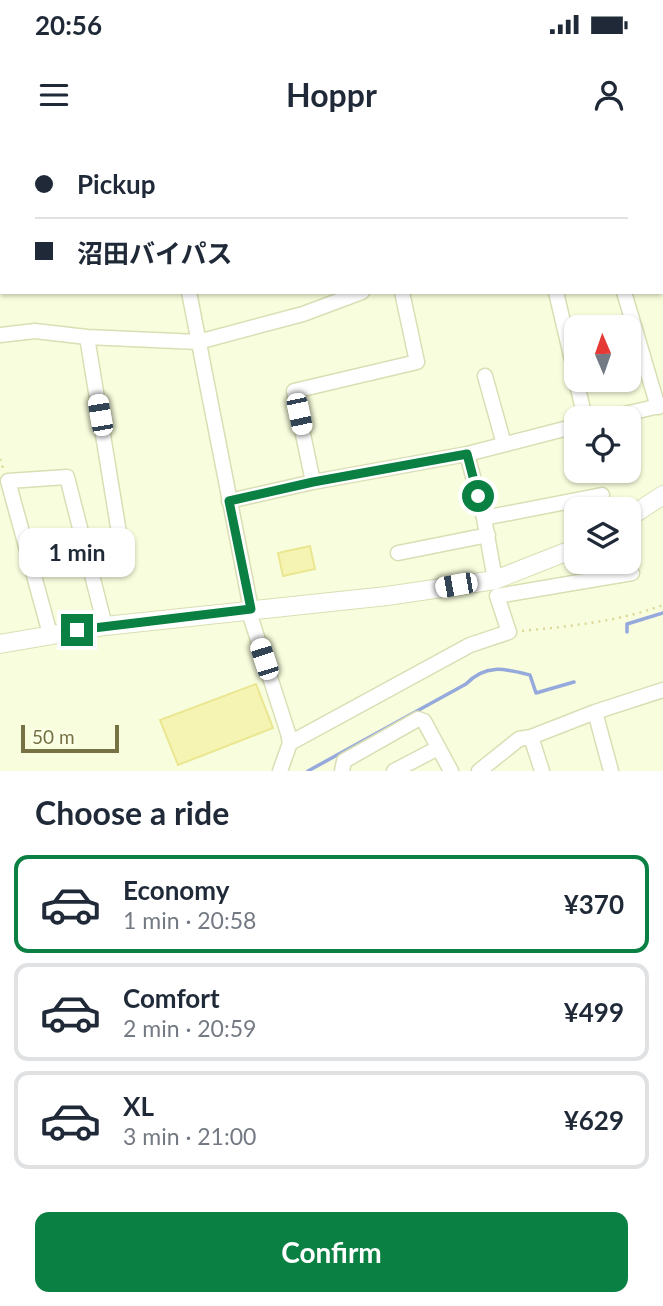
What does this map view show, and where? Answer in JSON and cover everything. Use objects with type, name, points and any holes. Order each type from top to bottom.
[{"type":"street","points":[[189,294],[249,609],[290,743],[279,771]]},
{"type":"street","points":[[0,335],[35,331],[87,337],[198,342],[303,314],[357,294]]},
{"type":"street","points":[[313,482],[294,391],[417,362],[402,294]]},
{"type":"street","points":[[556,294],[564,327]]},
{"type":"street","points":[[625,294],[661,406],[641,411]]},
{"type":"street","points":[[87,337],[121,545],[88,552]]},
{"type":"street","points":[[485,376],[504,444]]},
{"type":"street","points":[[229,501],[313,482],[467,454],[564,429]]},
{"type":"street","points":[[467,454],[488,535],[495,580]]},
{"type":"street","points":[[50,634],[8,481],[67,477],[105,626]]},
{"type":"street","points":[[484,518],[602,495]]},
{"type":"street","points":[[641,509],[663,495]]},
{"type":"street","points":[[398,553],[488,535]]},
{"type":"street","points":[[0,644],[105,626],[387,596],[495,580],[564,554]]},
{"type":"street","points":[[551,560],[555,586]]},
{"type":"street","points":[[290,743],[470,645],[509,632],[497,596],[626,574]]},
{"type":"street","points":[[479,771],[519,738],[531,737],[663,690]]},
{"type":"street","points":[[595,712],[611,771]]},
{"type":"street","points":[[342,771],[344,761],[418,719],[424,720],[451,771]]},
{"type":"street","points":[[531,737],[542,771]]},
{"type":"street","points":[[394,771],[438,748]]},
{"type":"path","points":[[509,632],[587,625],[663,605]]},
{"type":"building","points":[[310,546],[315,569],[283,576],[278,553]]},
{"type":"building","points":[[256,684],[273,728],[178,765],[160,720]]},
{"type":"waterway","points":[[627,632],[627,624],[663,613]]},
{"type":"waterway","points":[[308,771],[489,670],[530,675],[536,693],[574,682]]},
{"type":"route","points":[[77,630],[251,609],[229,501],[313,482],[467,454],[478,496]]}]
